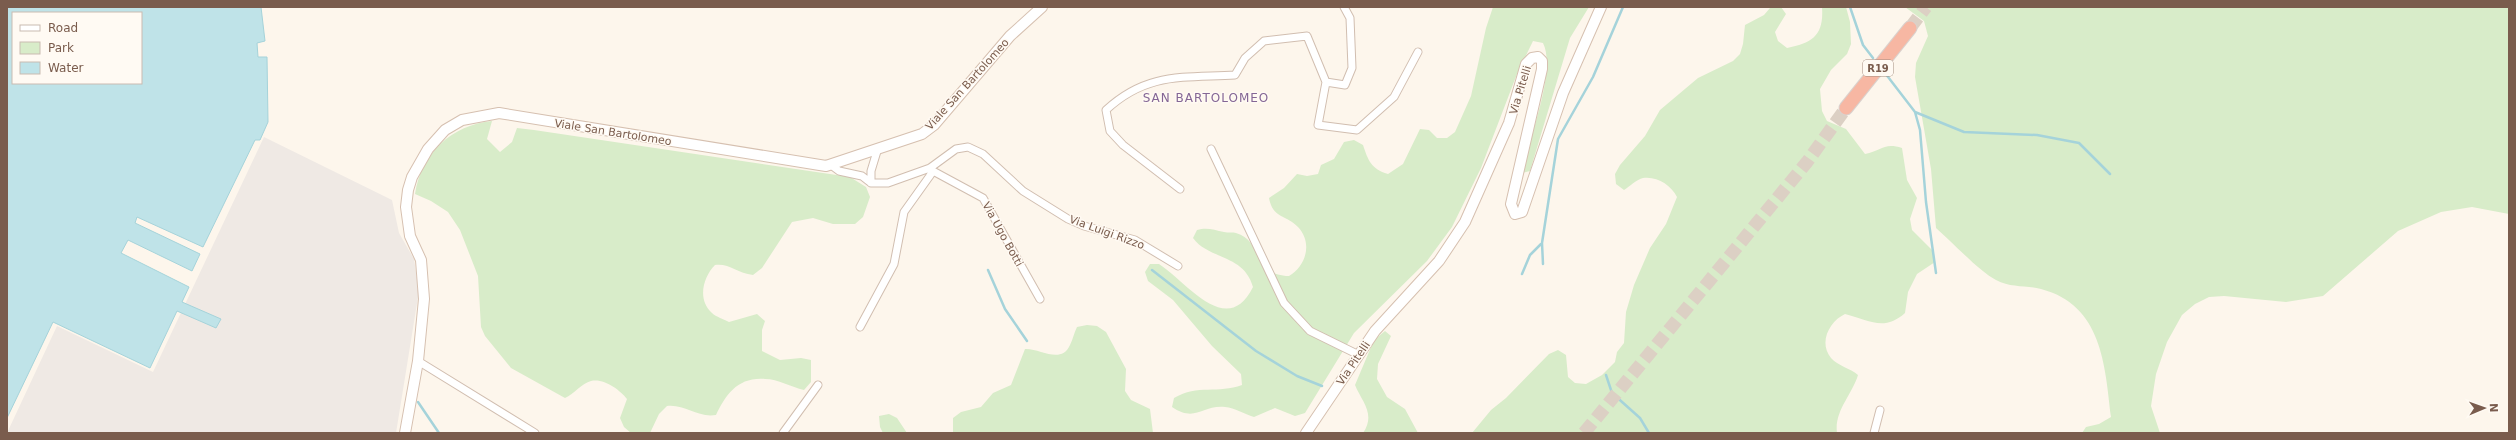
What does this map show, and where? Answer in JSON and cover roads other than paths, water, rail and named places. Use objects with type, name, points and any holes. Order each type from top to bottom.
[{"type":"highway","name":"R19","points":[[1846,108],[1910,28]]},
{"type":"main road","name":"Viale San Bartolomeo","points":[[405,433],[418,361],[424,299],[421,260],[410,236],[406,207],[408,190],[412,177],[428,149],[446,130],[462,120],[499,113],[826,166],[831,165],[922,134],[934,125],[1010,36],[1042,7]]},
{"type":"main road","name":"Via Pitelli","points":[[1306,433],[1375,331],[1439,262],[1465,222],[1509,123],[1526,64],[1532,58],[1538,57],[1542,60],[1542,69],[1511,204],[1515,214],[1522,212],[1563,93],[1601,7]]},
{"type":"street","points":[[1326,82],[1345,85],[1352,68],[1350,18],[1344,7]]},
{"type":"street","points":[[1180,189],[1123,144],[1110,131],[1106,110],[1136,88],[1164,79],[1234,75],[1245,58],[1264,41],[1307,36],[1326,82],[1318,125],[1357,130],[1394,97],[1418,52]]},
{"type":"street","name":"Via Luigi Rizzo","points":[[831,165],[838,171],[862,176],[871,183],[888,183],[932,169],[956,149],[968,146],[977,150],[1023,191],[1068,219],[1084,226],[1135,240],[1178,266]]},
{"type":"street","points":[[871,183],[871,171],[878,148]]},
{"type":"street","points":[[1211,149],[1284,303],[1310,331],[1359,355]]},
{"type":"street","points":[[860,327],[894,264],[904,212],[932,169]]},
{"type":"street","name":"Via Ugo Botti","points":[[932,169],[983,198],[1040,299]]},
{"type":"street","points":[[418,361],[535,433]]},
{"type":"street","points":[[783,433],[818,385]]},
{"type":"street","points":[[1874,433],[1880,410]]},
{"type":"water","points":[[7,7],[261,7],[265,41],[257,43],[258,57],[267,57],[268,122],[260,140],[255,140],[203,247],[137,217],[135,223],[200,254],[192,271],[128,240],[121,253],[189,287],[182,302],[221,319],[216,328],[177,311],[150,368],[53,322],[7,418]]},
{"type":"waterway","points":[[1543,264],[1542,243],[1558,139],[1593,77],[1623,7]]},
{"type":"waterway","points":[[1850,7],[1863,45],[1873,58]]},
{"type":"waterway","points":[[1885,73],[1915,112],[1920,130],[1926,202],[1936,273]]},
{"type":"waterway","points":[[1915,112],[1964,132],[2037,135],[2079,143],[2110,174]]},
{"type":"waterway","points":[[1522,274],[1530,255],[1541,244]]},
{"type":"waterway","points":[[988,270],[1005,309],[1027,341]]},
{"type":"waterway","points":[[1152,270],[1256,351],[1297,376],[1322,386]]},
{"type":"waterway","points":[[1606,375],[1612,393],[1640,418],[1649,433]]},
{"type":"waterway","points":[[418,402],[439,433]]},
{"type":"tunnel","points":[[1910,28],[1926,7]]},
{"type":"tunnel","points":[[1584,433],[1807,162],[1846,108]]},
{"type":"district","name":"SAN BARTOLOMEO","points":[[1206,98]]}]
